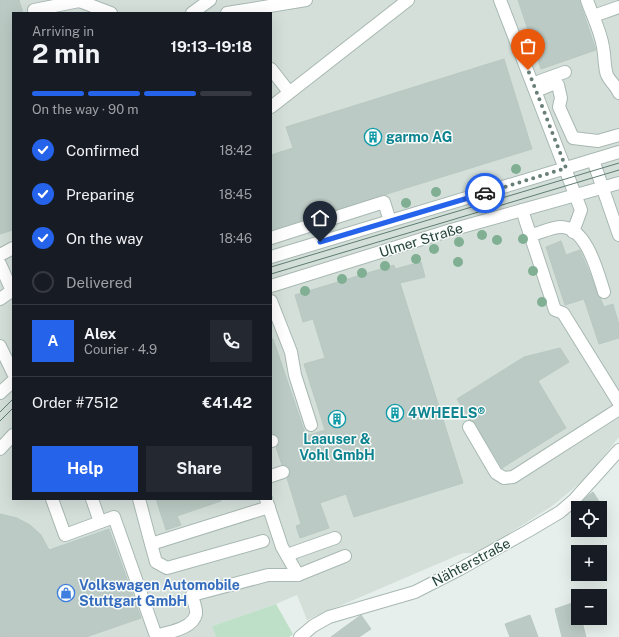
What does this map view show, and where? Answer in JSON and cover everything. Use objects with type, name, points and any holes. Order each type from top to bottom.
[{"type":"street","points":[[193,12],[210,0]]},
{"type":"street","points":[[233,12],[306,0]]},
{"type":"street","points":[[272,105],[408,0]]},
{"type":"street","points":[[500,0],[582,210],[573,232]]},
{"type":"street","points":[[587,0],[603,46],[604,66],[607,75],[609,80],[617,87],[619,93]]},
{"type":"street","points":[[33,8],[79,2],[108,12]]},
{"type":"street","points":[[599,14],[619,7]]},
{"type":"street","points":[[272,70],[289,92]]},
{"type":"street","points":[[534,87],[565,72]]},
{"type":"street","points":[[534,87],[553,84],[558,85],[561,98],[559,107],[573,138],[598,141],[619,135]]},
{"type":"street","name":"Ulmer Straße","points":[[272,257],[619,152]]},
{"type":"street","points":[[593,160],[619,235]]},
{"type":"street","name":"Ulmer Straße","points":[[272,286],[451,230],[619,183]]},
{"type":"street","points":[[272,238],[384,202],[390,222]]},
{"type":"street","points":[[522,210],[555,310],[563,313],[619,403]]},
{"type":"street","points":[[531,235],[562,227],[573,232],[589,248],[604,292]]},
{"type":"street","points":[[0,255],[12,249]]},
{"type":"street","points":[[0,264],[12,290],[0,299]]},
{"type":"street","points":[[272,304],[291,352],[294,375],[311,425]]},
{"type":"street","points":[[0,346],[12,370]]},
{"type":"street","points":[[0,393],[12,382]]},
{"type":"street","points":[[469,427],[496,473],[504,478],[513,477],[619,409]]},
{"type":"street","points":[[0,449],[12,437]]},
{"type":"street","name":"Nähterstraße","points":[[300,637],[313,626],[329,616],[415,592],[528,531],[560,512],[574,500],[619,450]]},
{"type":"street","points":[[272,476],[283,472]]},
{"type":"street","points":[[52,500],[65,535],[114,517],[155,637],[188,626],[194,620],[196,613],[192,595],[268,575],[298,575],[345,556]]},
{"type":"street","points":[[92,500],[100,522]]},
{"type":"street","points":[[139,500],[156,562],[167,568],[262,541]]},
{"type":"street","points":[[151,544],[267,503],[287,555],[298,575]]},
{"type":"street","points":[[287,555],[335,538]]},
{"type":"shaded area","points":[[0,0],[619,0],[619,437],[586,478],[552,506],[479,553],[463,553],[307,620],[297,595],[276,604],[212,626],[216,637],[0,637]]},
{"type":"green space","points":[[276,604],[293,634],[289,637],[216,637],[212,626]]},
{"type":"building","points":[[0,0],[19,0],[23,12],[12,12],[12,230],[0,234]]},
{"type":"building","points":[[518,0],[579,0],[596,50],[541,69]]},
{"type":"building","name":"garmo AG","points":[[504,59],[532,149],[272,230],[272,155],[293,148],[286,127]]},
{"type":"building","points":[[561,241],[566,255],[580,250],[604,307],[613,304],[619,325],[619,338],[599,344],[584,299],[565,305],[546,247]]},
{"type":"building","points":[[421,262],[425,277],[400,283],[463,483],[354,517],[346,494],[320,503],[329,528],[300,538],[296,526],[301,524],[287,478],[290,474],[290,470],[288,466],[282,465],[276,447],[279,444],[279,438],[272,434],[272,339],[306,436],[325,430],[304,364],[325,358],[313,319],[303,322],[295,295],[394,265],[395,269]]},
{"type":"building","points":[[560,348],[569,362],[538,381],[566,428],[502,468],[475,423],[470,420],[457,399],[524,357]]},
{"type":"building","points":[[593,492],[599,501],[583,501]]},
{"type":"building","points":[[156,500],[221,500],[177,516],[181,525],[166,530]]},
{"type":"building","name":"Volkswagen Automobile Stuttgart GmbH","points":[[0,514],[17,518],[30,525],[41,535],[49,550],[109,529],[141,618],[86,637],[0,637]]},
{"type":"building","points":[[571,603],[571,625],[583,625],[586,637],[562,637],[555,609]]},
{"type":"building","points":[[361,615],[371,629],[359,637],[331,637]]},
{"type":"building","points":[[530,615],[538,637],[510,637],[505,624]]},
{"type":"tram line","points":[[272,267],[619,163]]},
{"type":"tram line","points":[[272,274],[619,170]]},
{"type":"tram line","points":[[0,412],[12,400]]},
{"type":"tram line","points":[[0,421],[12,409]]},
{"type":"way so far","points":[[485,193],[566,168],[528,70]]},
{"type":"place","name":"garmo AG","points":[[373,137]]},
{"type":"place","name":"4WHEELS®","points":[[395,413]]},
{"type":"place","name":"Laauser & Vohl GmbH","points":[[337,419]]},
{"type":"place","name":"Volkswagen Automobile Stuttgart GmbH","points":[[66,593]]},
{"type":"route","points":[[320,242],[485,193]]}]
